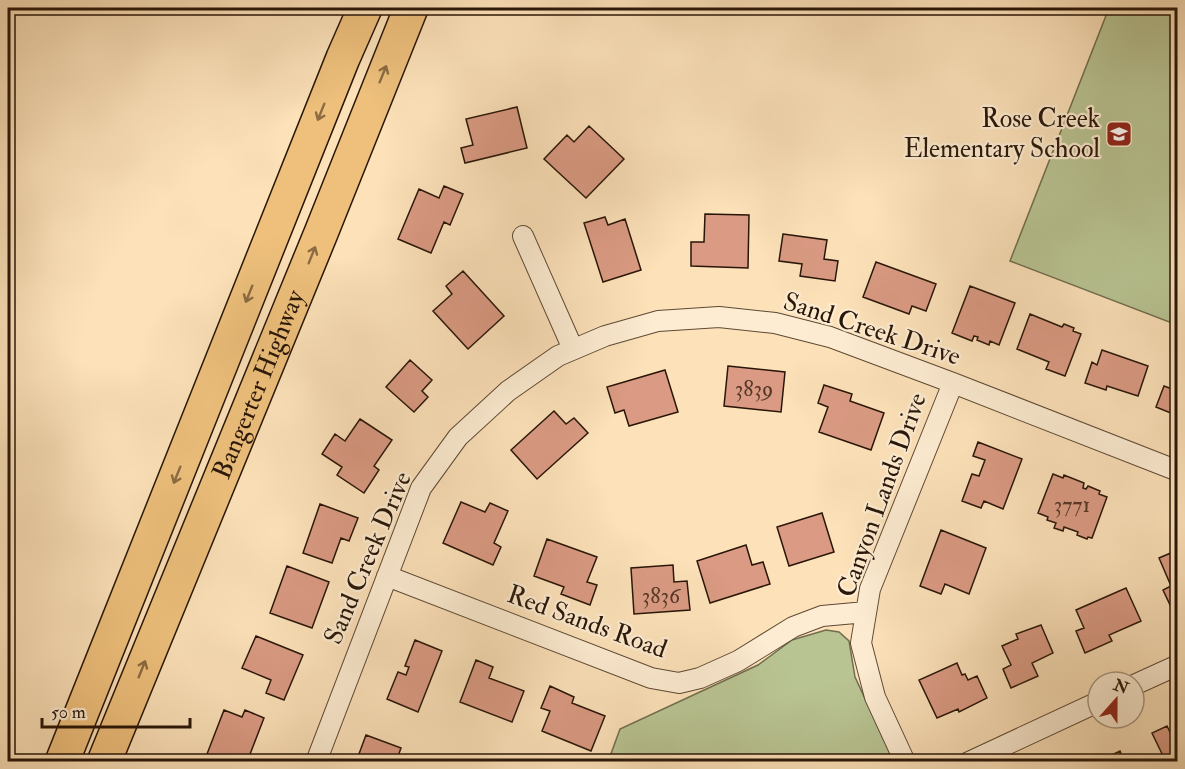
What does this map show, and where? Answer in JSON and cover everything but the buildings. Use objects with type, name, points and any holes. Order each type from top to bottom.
[{"type":"highway","points":[[343,58],[356,8]]},
{"type":"highway","name":"Bangerter Highway","points":[[62,762],[365,8]]},
{"type":"highway","name":"Bangerter Highway","points":[[104,762],[411,8]]},
{"type":"street","points":[[523,236],[573,349]]},
{"type":"street","name":"Sand Creek Drive","points":[[316,762],[421,488],[458,437],[508,391],[558,356],[605,336],[658,321],[719,317],[775,323],[830,337],[953,382],[1178,471]]},
{"type":"street","name":"Canyon Lands Drive","points":[[904,762],[875,697],[861,643],[870,589],[953,382]]},
{"type":"street","name":"Red Sands Road","points":[[387,576],[651,678],[679,683],[700,678],[738,661],[793,627],[822,616],[866,612]]},
{"type":"street","points":[[1146,680],[1178,665]]},
{"type":"street","points":[[969,762],[1086,708]]},
{"type":"green space","name":"Rose Creek Elementary School","points":[[1109,8],[1177,8],[1177,325],[1010,261]]},
{"type":"green space","points":[[826,630],[839,632],[849,641],[855,677],[894,761],[608,762],[620,729],[758,665],[792,640]]},
{"type":"place","name":"Rose Creek Elementary School","points":[[1119,134]]}]
